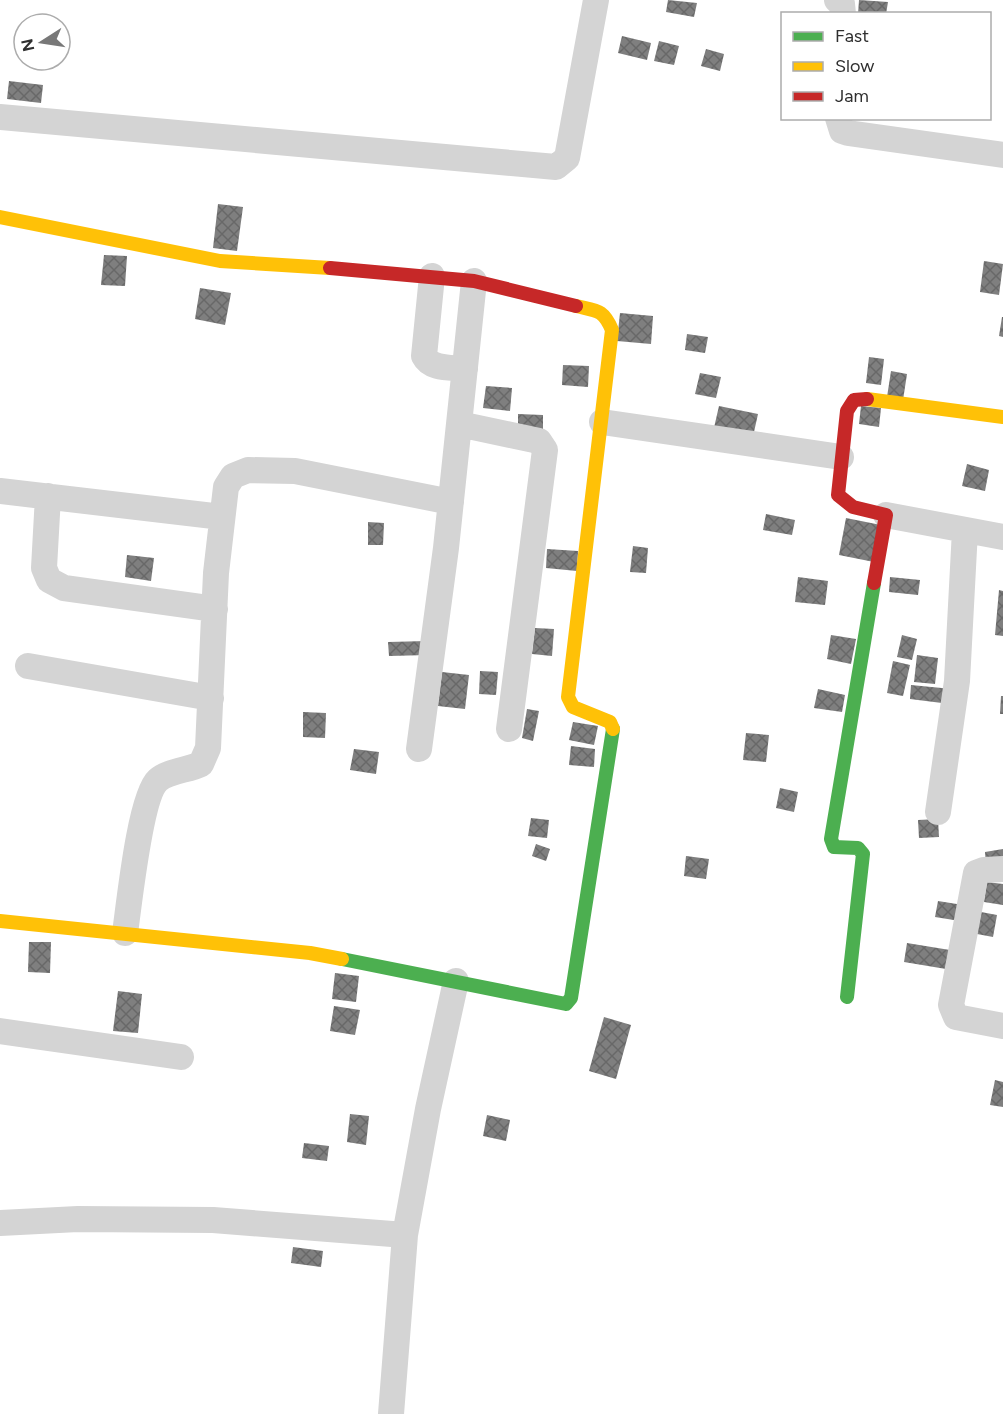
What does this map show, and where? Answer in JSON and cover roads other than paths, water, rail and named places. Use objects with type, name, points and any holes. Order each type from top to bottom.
[{"type":"street","points":[[0,117],[556,167],[567,158],[596,0]]},
{"type":"street","points":[[839,120],[842,131],[848,133],[1003,155]]},
{"type":"street","points":[[0,217],[220,261],[474,281],[599,311],[606,316],[612,330],[568,702],[573,707],[610,722],[614,733],[571,998],[566,1005],[310,953],[0,921]]},
{"type":"street","points":[[432,276],[424,356],[426,361],[435,366],[465,369]]},
{"type":"street","points":[[419,749],[451,502],[474,281]]},
{"type":"street","points":[[1003,417],[864,399],[854,400],[847,411],[838,495],[844,504],[886,515],[1003,537]]},
{"type":"street","points":[[602,422],[841,457]]},
{"type":"street","points":[[459,424],[539,441],[545,450],[509,729]]},
{"type":"street","points":[[124,933],[140,832],[152,790],[158,780],[201,764],[208,748],[222,518],[226,487],[233,476],[248,470],[295,471],[451,502]]},
{"type":"street","points":[[0,491],[222,518]]},
{"type":"street","points":[[48,496],[44,568],[49,580],[64,588],[215,609]]},
{"type":"street","points":[[847,997],[864,854],[858,848],[834,847],[831,839],[886,515]]},
{"type":"street","points":[[938,812],[957,681],[965,530]]},
{"type":"street","points":[[28,666],[211,698]]},
{"type":"street","points":[[1003,869],[976,873],[951,1005],[956,1017],[1003,1026]]},
{"type":"street","points":[[391,1414],[405,1235],[428,1109],[456,981]]},
{"type":"street","points":[[0,1031],[181,1057]]},
{"type":"street","points":[[0,1223],[78,1219],[213,1220],[405,1235]]}]
